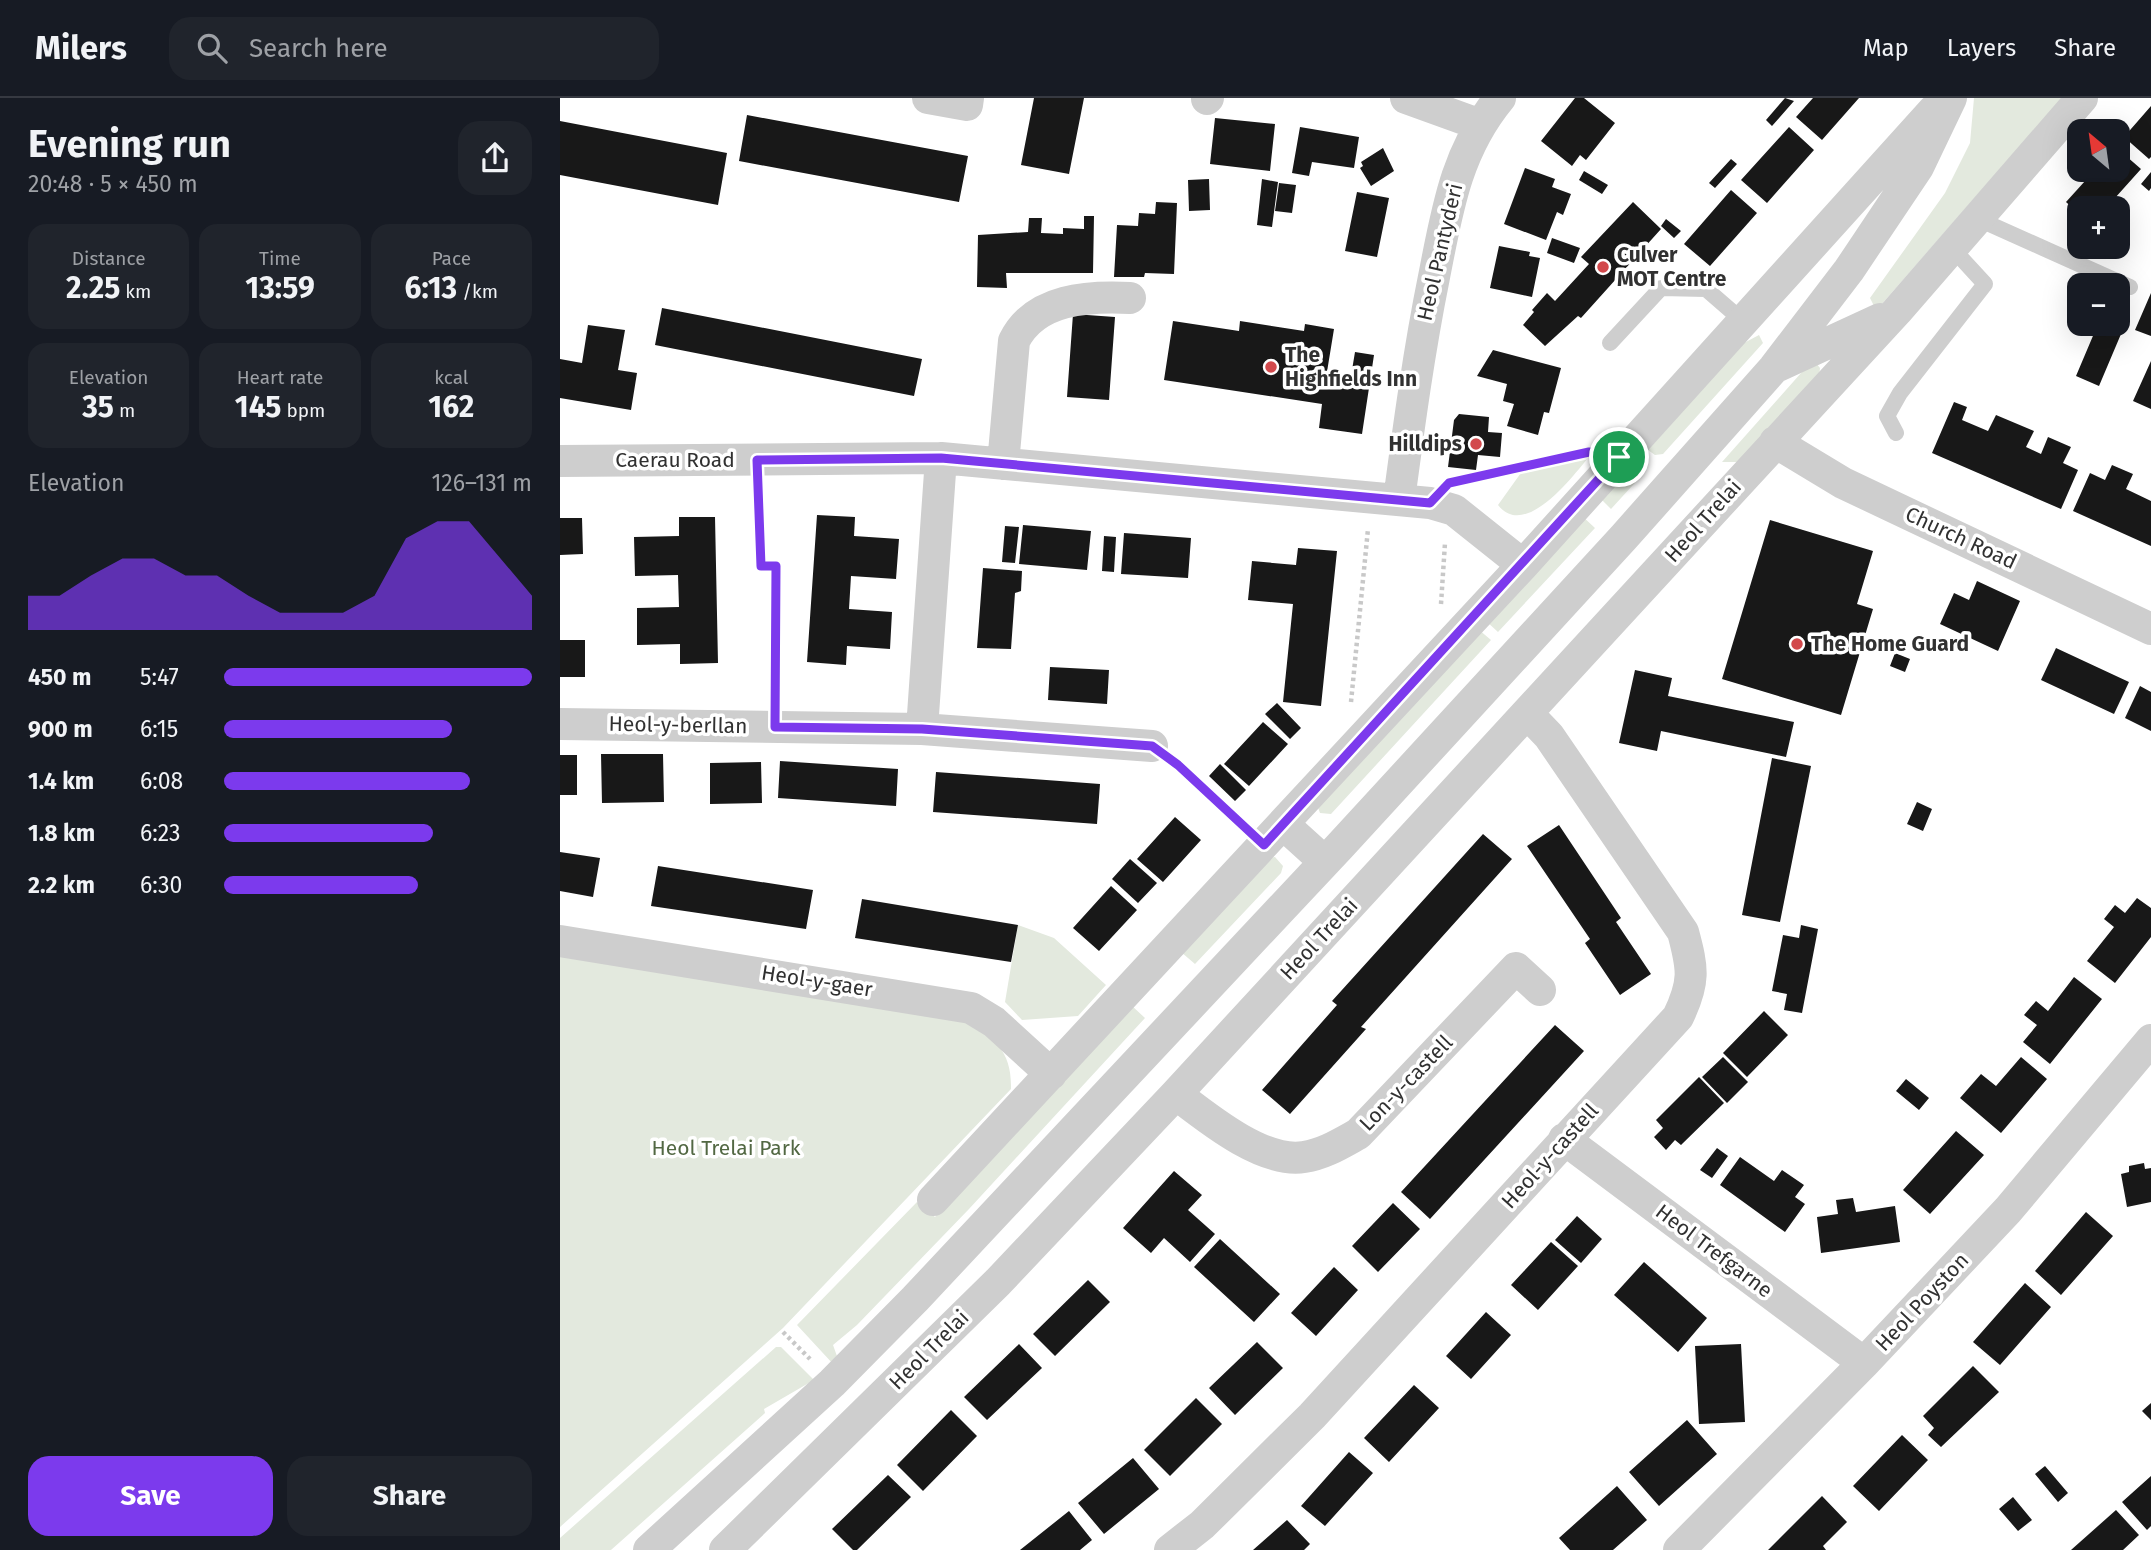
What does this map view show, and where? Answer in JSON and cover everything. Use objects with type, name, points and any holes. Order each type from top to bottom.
[{"type":"street","points":[[928,98],[967,105],[968,98]]},
{"type":"street","points":[[1406,98],[1478,124]]},
{"type":"street","name":"Heol Pantyderi","points":[[1385,500],[1452,189],[1478,124],[1500,98]]},
{"type":"street","points":[[933,1200],[1523,565],[1944,98]]},
{"type":"street","name":"Heol Trelai","points":[[649,1550],[832,1383],[906,1309],[1325,862],[1624,537],[1774,368],[1849,270],[1918,167],[1951,98]]},
{"type":"street","name":"Heol Trelai","points":[[727,1549],[998,1282],[1176,1094],[1897,311],[2082,98]]},
{"type":"street","points":[[1003,464],[1014,341],[1017,334],[1031,320],[1073,299],[1087,296],[1130,298]]},
{"type":"street","name":"Heol Trelai","points":[[1774,368],[1897,311]]},
{"type":"street","name":"Church Road","points":[[1775,442],[1843,483],[2151,629]]},
{"type":"street","points":[[922,729],[941,458]]},
{"type":"street","name":"Caerau Road","points":[[560,461],[941,458],[1430,503],[1454,510],[1523,565]]},
{"type":"street","name":"Heol-y-castell","points":[[1170,1550],[1202,1525],[1312,1416],[1678,1017],[1689,993],[1693,969],[1683,932],[1549,736],[1527,713]]},
{"type":"street","name":"Heol-y-berllan","points":[[560,724],[922,729],[1152,746]]},
{"type":"street","points":[[1274,834],[1325,862]]},
{"type":"street","name":"Heol-y-gaer","points":[[560,941],[971,1008],[994,1022],[1051,1074]]},
{"type":"street","name":"Lon-y-castell","points":[[1176,1094],[1231,1135],[1263,1150],[1301,1158],[1332,1149],[1358,1134],[1517,968],[1540,990]]},
{"type":"street","name":"Heol Poyston","points":[[1679,1550],[1864,1363],[2008,1210],[2148,1049]]},
{"type":"street","name":"Heol Trefgarne","points":[[1564,1139],[1864,1363]]},
{"type":"lane","points":[[1976,218],[2099,273]]},
{"type":"lane","points":[[1896,432],[1887,416],[1900,393],[1985,284],[1951,247]]},
{"type":"lane","points":[[1610,343],[1661,288],[1706,289],[1744,322]]},
{"type":"path","points":[[1430,503],[1449,483],[1589,452],[1619,457]]},
{"type":"path","points":[[757,460],[761,566],[776,566],[775,727]]},
{"type":"path","points":[[1352,748],[1350,711],[1385,500]]},
{"type":"path","points":[[1456,636],[1440,620],[1446,535],[1460,515]]},
{"type":"path","points":[[1152,746],[1274,834]]},
{"type":"green space","points":[[1974,98],[2062,98],[1881,305],[1874,306],[1870,298],[1945,193],[1970,143]]},
{"type":"green space","points":[[1759,335],[1763,343],[1663,454],[1655,455],[1648,450],[1742,344]]},
{"type":"green space","points":[[1816,363],[1820,368],[1819,378],[1741,462],[1722,462],[1809,364]]},
{"type":"green space","points":[[1588,458],[1560,490],[1534,510],[1521,515],[1509,514],[1498,505],[1523,470]]},
{"type":"green space","points":[[1635,469],[1643,474],[1611,509],[1599,497],[1620,474]]},
{"type":"green space","points":[[1581,515],[1595,528],[1498,632],[1486,621]]},
{"type":"green space","points":[[1478,629],[1491,640],[1331,814],[1320,813],[1317,805]]},
{"type":"green space","points":[[1275,857],[1283,866],[1281,873],[1195,964],[1181,952],[1269,858]]},
{"type":"green space","points":[[1018,925],[1054,938],[1106,985],[1078,1016],[1022,1020],[1005,1002]]},
{"type":"green space","name":"Heol Trelai Park","points":[[560,955],[965,1020],[1000,1047],[1011,1076],[1011,1089],[783,1328],[560,1527]]},
{"type":"green space","points":[[1131,1005],[1145,1018],[969,1209],[857,1325],[833,1345],[838,1359],[834,1365],[797,1325],[917,1202],[935,1217]]},
{"type":"green space","points":[[776,1347],[781,1347],[814,1380],[764,1409],[765,1413],[611,1550],[560,1550],[560,1538]]},
{"type":"building","points":[[1034,98],[1084,98],[1069,174],[1021,165]]},
{"type":"building","points":[[1575,98],[1584,98],[1615,123],[1586,160],[1580,155],[1572,166],[1541,141]]},
{"type":"building","points":[[1785,98],[1794,101],[1772,126],[1766,120]]},
{"type":"building","points":[[1813,98],[1859,98],[1822,140],[1796,117]]},
{"type":"building","points":[[2151,106],[2149,159],[2130,142],[2130,130]]},
{"type":"building","points":[[747,115],[968,156],[959,202],[739,161]]},
{"type":"building","points":[[1215,118],[1275,124],[1270,171],[1210,164]]},
{"type":"building","points":[[560,121],[727,153],[718,205],[560,175]]},
{"type":"building","points":[[1300,127],[1359,137],[1354,168],[1312,162],[1309,176],[1292,173]]},
{"type":"building","points":[[1789,127],[1814,150],[1767,203],[1741,180]]},
{"type":"building","points":[[1383,148],[1394,171],[1371,186],[1360,168],[1363,166],[1361,162]]},
{"type":"building","points":[[1731,159],[1737,164],[1715,188],[1709,183]]},
{"type":"building","points":[[2130,159],[2141,169],[2130,181]]},
{"type":"building","points":[[1525,168],[1555,179],[1552,187],[1571,194],[1563,215],[1557,212],[1546,240],[1504,224]]},
{"type":"building","points":[[1584,171],[1608,185],[1602,194],[1579,180]]},
{"type":"building","points":[[2151,172],[2151,188],[2149,191],[2141,184]]},
{"type":"building","points":[[1209,179],[1210,210],[1189,211],[1188,180]]},
{"type":"building","points":[[1262,179],[1278,182],[1272,227],[1257,225]]},
{"type":"building","points":[[2084,182],[2129,182],[2117,196],[2071,196]]},
{"type":"building","points":[[1279,183],[1296,185],[1292,213],[1275,211]]},
{"type":"building","points":[[1731,190],[1757,213],[1710,266],[1684,244]]},
{"type":"building","points":[[1357,192],[1389,198],[1377,257],[1345,251]]},
{"type":"building","points":[[1156,202],[1177,203],[1174,274],[1145,273],[1144,277],[1114,277],[1117,225],[1138,226],[1139,213],[1155,214]]},
{"type":"building","points":[[1633,202],[1661,229],[1581,318],[1578,316],[1545,346],[1523,325],[1534,312],[1532,310],[1547,293],[1555,301],[1589,264],[1581,257]]},
{"type":"building","points":[[1084,216],[1094,216],[1093,273],[1006,273],[1007,288],[977,287],[978,235],[1028,232],[1029,218],[1042,218],[1041,233],[1063,234],[1063,228],[1084,229]]},
{"type":"building","points":[[1666,219],[1681,231],[1674,238],[1661,226]]},
{"type":"building","points":[[1552,238],[1580,248],[1574,263],[1547,253]]},
{"type":"building","points":[[1499,246],[1530,252],[1529,256],[1540,258],[1532,297],[1490,288]]},
{"type":"building","points":[[2151,293],[2151,336],[2135,330]]},
{"type":"building","points":[[662,308],[922,359],[914,396],[655,345]]},
{"type":"building","points":[[1073,314],[1115,317],[1109,400],[1067,397]]},
{"type":"building","points":[[1173,321],[1239,331],[1240,321],[1304,331],[1305,324],[1334,329],[1325,384],[1349,388],[1355,352],[1374,355],[1362,434],[1319,428],[1322,404],[1164,380]]},
{"type":"building","points":[[588,325],[625,330],[618,370],[637,373],[631,410],[560,398],[560,359],[582,363]]},
{"type":"building","points":[[2093,336],[2120,336],[2099,386],[2076,376]]},
{"type":"building","points":[[1493,350],[1561,368],[1549,413],[1544,412],[1538,435],[1507,426],[1514,404],[1503,401],[1507,384],[1477,376]]},
{"type":"building","points":[[2151,361],[2151,409],[2133,401]]},
{"type":"building","points":[[1954,402],[1967,407],[1962,420],[1988,431],[1996,415],[2034,431],[2026,447],[2041,454],[2048,437],[2071,447],[2063,463],[2078,470],[2061,509],[1932,453]]},
{"type":"building","name":"Hilldips","points":[[1459,414],[1489,417],[1488,432],[1502,433],[1500,457],[1478,455],[1476,470],[1448,467],[1454,420]]},
{"type":"building","points":[[2112,465],[2133,474],[2126,489],[2151,501],[2151,546],[2073,511],[2090,473],[2105,480]]},
{"type":"building","points":[[817,515],[855,517],[854,536],[899,539],[896,579],[851,576],[849,609],[892,612],[890,649],[847,646],[846,665],[807,662]]},
{"type":"building","points":[[679,517],[715,517],[718,663],[680,664],[680,644],[637,645],[637,608],[679,607],[678,575],[635,576],[634,537],[679,536]]},
{"type":"building","points":[[560,518],[582,518],[583,554],[560,555]]},
{"type":"building","name":"The Home Guard","points":[[1770,520],[1873,551],[1857,604],[1873,609],[1841,715],[1722,679]]},
{"type":"building","points":[[1023,525],[1091,531],[1087,570],[1019,564]]},
{"type":"building","points":[[1005,526],[1019,527],[1015,563],[1002,562]]},
{"type":"building","points":[[1124,533],[1191,538],[1188,578],[1121,574]]},
{"type":"building","points":[[1104,536],[1116,537],[1114,572],[1102,571]]},
{"type":"building","points":[[1298,548],[1337,551],[1321,706],[1283,702],[1293,604],[1248,600],[1252,561],[1296,565]]},
{"type":"building","points":[[983,568],[1022,571],[1021,591],[1015,593],[1011,649],[977,648]]},
{"type":"building","points":[[1977,581],[2020,601],[1998,651],[1940,624],[1954,593],[1969,600]]},
{"type":"building","points":[[560,640],[585,640],[585,677],[560,677]]},
{"type":"building","points":[[2056,648],[2129,682],[2114,714],[2041,680]]},
{"type":"building","points":[[1895,653],[1910,659],[1905,672],[1890,666]]},
{"type":"building","points":[[1050,667],[1109,670],[1107,704],[1048,700]]},
{"type":"building","points":[[1635,670],[1672,678],[1668,696],[1794,722],[1786,757],[1661,731],[1657,751],[1619,743]]},
{"type":"building","points":[[2140,686],[2151,692],[2151,731],[2125,718]]},
{"type":"building","points":[[1277,703],[1301,728],[1290,739],[1265,714]]},
{"type":"building","points":[[1263,722],[1288,744],[1249,786],[1224,764]]},
{"type":"building","points":[[601,754],[663,754],[664,802],[602,803]]},
{"type":"building","points":[[560,755],[577,755],[577,795],[560,795]]},
{"type":"building","points":[[1772,758],[1811,766],[1780,922],[1742,915]]},
{"type":"building","points":[[780,761],[898,769],[896,806],[778,798]]},
{"type":"building","points":[[761,762],[762,803],[710,804],[710,763]]},
{"type":"building","points":[[1220,764],[1246,790],[1235,801],[1209,776]]},
{"type":"building","points":[[936,772],[1100,784],[1097,824],[933,812]]},
{"type":"building","points":[[1917,802],[1932,809],[1923,831],[1907,824]]},
{"type":"building","points":[[1175,817],[1201,840],[1163,882],[1137,859]]},
{"type":"building","points":[[1559,825],[1621,918],[1616,922],[1651,974],[1620,995],[1585,943],[1590,939],[1527,846]]},
{"type":"building","points":[[1483,834],[1512,859],[1361,1027],[1366,1029],[1290,1114],[1262,1090],[1337,1005],[1332,1001]]},
{"type":"building","points":[[560,852],[600,858],[593,897],[560,891]]},
{"type":"building","points":[[1130,859],[1157,883],[1138,903],[1112,879]]},
{"type":"building","points":[[658,866],[813,890],[806,929],[651,906]]},
{"type":"building","points":[[1111,886],[1137,910],[1099,951],[1073,928]]},
{"type":"building","points":[[2137,898],[2151,908],[2151,937],[2115,983],[2087,961],[2114,927],[2104,919],[2115,905],[2125,913]]},
{"type":"building","points":[[862,899],[1018,925],[1011,962],[855,938]]},
{"type":"building","points":[[1801,925],[1818,929],[1802,1013],[1784,1010],[1787,994],[1772,991],[1783,935],[1799,938]]},
{"type":"building","points":[[2074,977],[2102,999],[2050,1064],[2023,1042],[2037,1025],[2024,1015],[2036,1001],[2048,1011]]},
{"type":"building","points":[[1764,1011],[1788,1035],[1747,1077],[1723,1053]]},
{"type":"building","points":[[1555,1025],[1584,1051],[1430,1219],[1401,1192]]},
{"type":"building","points":[[1723,1057],[1748,1082],[1727,1103],[1702,1077]]},
{"type":"building","points":[[2021,1057],[2047,1079],[2001,1133],[1960,1098],[1981,1074],[1996,1086]]},
{"type":"building","points":[[1699,1077],[1724,1103],[1681,1145],[1675,1140],[1666,1150],[1654,1137],[1663,1128],[1656,1120]]},
{"type":"building","points":[[1906,1079],[1929,1098],[1919,1110],[1896,1091]]},
{"type":"building","points":[[1956,1131],[1984,1155],[1930,1214],[1903,1190]]},
{"type":"building","points":[[1717,1148],[1728,1156],[1712,1178],[1700,1170]]},
{"type":"building","points":[[1740,1157],[1774,1181],[1782,1170],[1804,1185],[1795,1197],[1805,1204],[1785,1232],[1720,1185]]},
{"type":"building","points":[[2144,1163],[2145,1169],[2151,1168],[2151,1202],[2127,1207],[2121,1174],[2129,1172],[2129,1166]]},
{"type":"building","points":[[1174,1171],[1202,1195],[1188,1210],[1215,1234],[1190,1262],[1164,1238],[1151,1253],[1123,1228]]},
{"type":"building","points":[[1853,1198],[1856,1212],[1895,1206],[1900,1242],[1821,1253],[1817,1217],[1838,1214],[1836,1200]]},
{"type":"building","points":[[1393,1203],[1420,1229],[1378,1272],[1352,1246]]},
{"type":"building","points":[[2086,1212],[2113,1236],[2061,1295],[2035,1271]]},
{"type":"building","points":[[1577,1216],[1602,1239],[1581,1263],[1555,1240]]},
{"type":"building","points":[[1220,1239],[1280,1294],[1254,1322],[1194,1267]]},
{"type":"building","points":[[1551,1242],[1578,1266],[1538,1310],[1511,1285]]},
{"type":"building","points":[[1644,1262],[1707,1318],[1678,1352],[1614,1295]]},
{"type":"building","points":[[1334,1267],[1358,1290],[1316,1336],[1291,1313]]},
{"type":"building","points":[[1088,1280],[1110,1302],[1055,1356],[1033,1334]]},
{"type":"building","points":[[2025,1283],[2051,1307],[2000,1365],[1973,1342]]},
{"type":"building","points":[[1486,1312],[1511,1335],[1471,1379],[1446,1356]]},
{"type":"building","points":[[1257,1342],[1283,1368],[1235,1415],[1209,1388]]},
{"type":"building","points":[[1019,1344],[1042,1368],[987,1420],[964,1397]]},
{"type":"building","points":[[1741,1344],[1745,1422],[1699,1424],[1695,1346]]},
{"type":"building","points":[[1973,1366],[1999,1392],[1941,1447],[1928,1435],[1934,1428],[1923,1416]]},
{"type":"building","points":[[1414,1385],[1439,1408],[1389,1462],[1364,1438]]},
{"type":"building","points":[[1196,1398],[1222,1424],[1170,1476],[1144,1450]]},
{"type":"building","points":[[2151,1403],[2151,1420],[2142,1411]]},
{"type":"building","points":[[951,1410],[977,1436],[923,1491],[897,1465]]},
{"type":"building","points":[[1687,1420],[1717,1454],[1659,1506],[1629,1472]]},
{"type":"building","points":[[1902,1435],[1928,1460],[1879,1511],[1853,1486]]},
{"type":"building","points":[[1349,1452],[1373,1473],[1325,1526],[1301,1506]]},
{"type":"building","points":[[1133,1458],[1159,1489],[1104,1534],[1078,1503]]},
{"type":"building","points":[[2045,1466],[2068,1493],[2058,1502],[2035,1474]]},
{"type":"building","points":[[888,1475],[911,1497],[857,1550],[853,1550],[832,1529]]},
{"type":"building","points":[[2151,1476],[2151,1526],[2147,1530],[2122,1502]]},
{"type":"building","points":[[1617,1486],[1647,1520],[1613,1550],[1570,1550],[1559,1538]]},
{"type":"building","points":[[1822,1496],[1847,1522],[1823,1546],[1826,1550],[1768,1550]]},
{"type":"building","points":[[2013,1497],[2032,1520],[2018,1531],[1999,1509]]},
{"type":"building","points":[[2116,1510],[2139,1535],[2123,1550],[2071,1550]]},
{"type":"building","points":[[1069,1511],[1092,1540],[1080,1550],[1020,1550]]},
{"type":"building","points":[[1287,1520],[1310,1544],[1304,1550],[1253,1550]]},
{"type":"place","name":"Culver MOT Centre","points":[[1603,267]]},
{"type":"place","name":"The Highfields Inn","points":[[1271,367]]},
{"type":"place","name":"Hilldips","points":[[1476,444]]},
{"type":"place","name":"The Home Guard","points":[[1797,644]]},
{"type":"route","points":[[1589,452],[1619,457],[1264,845],[1178,765],[1152,746],[922,729],[775,727],[776,566],[761,566],[757,460],[941,458],[1430,503],[1449,483],[1589,452]]}]
